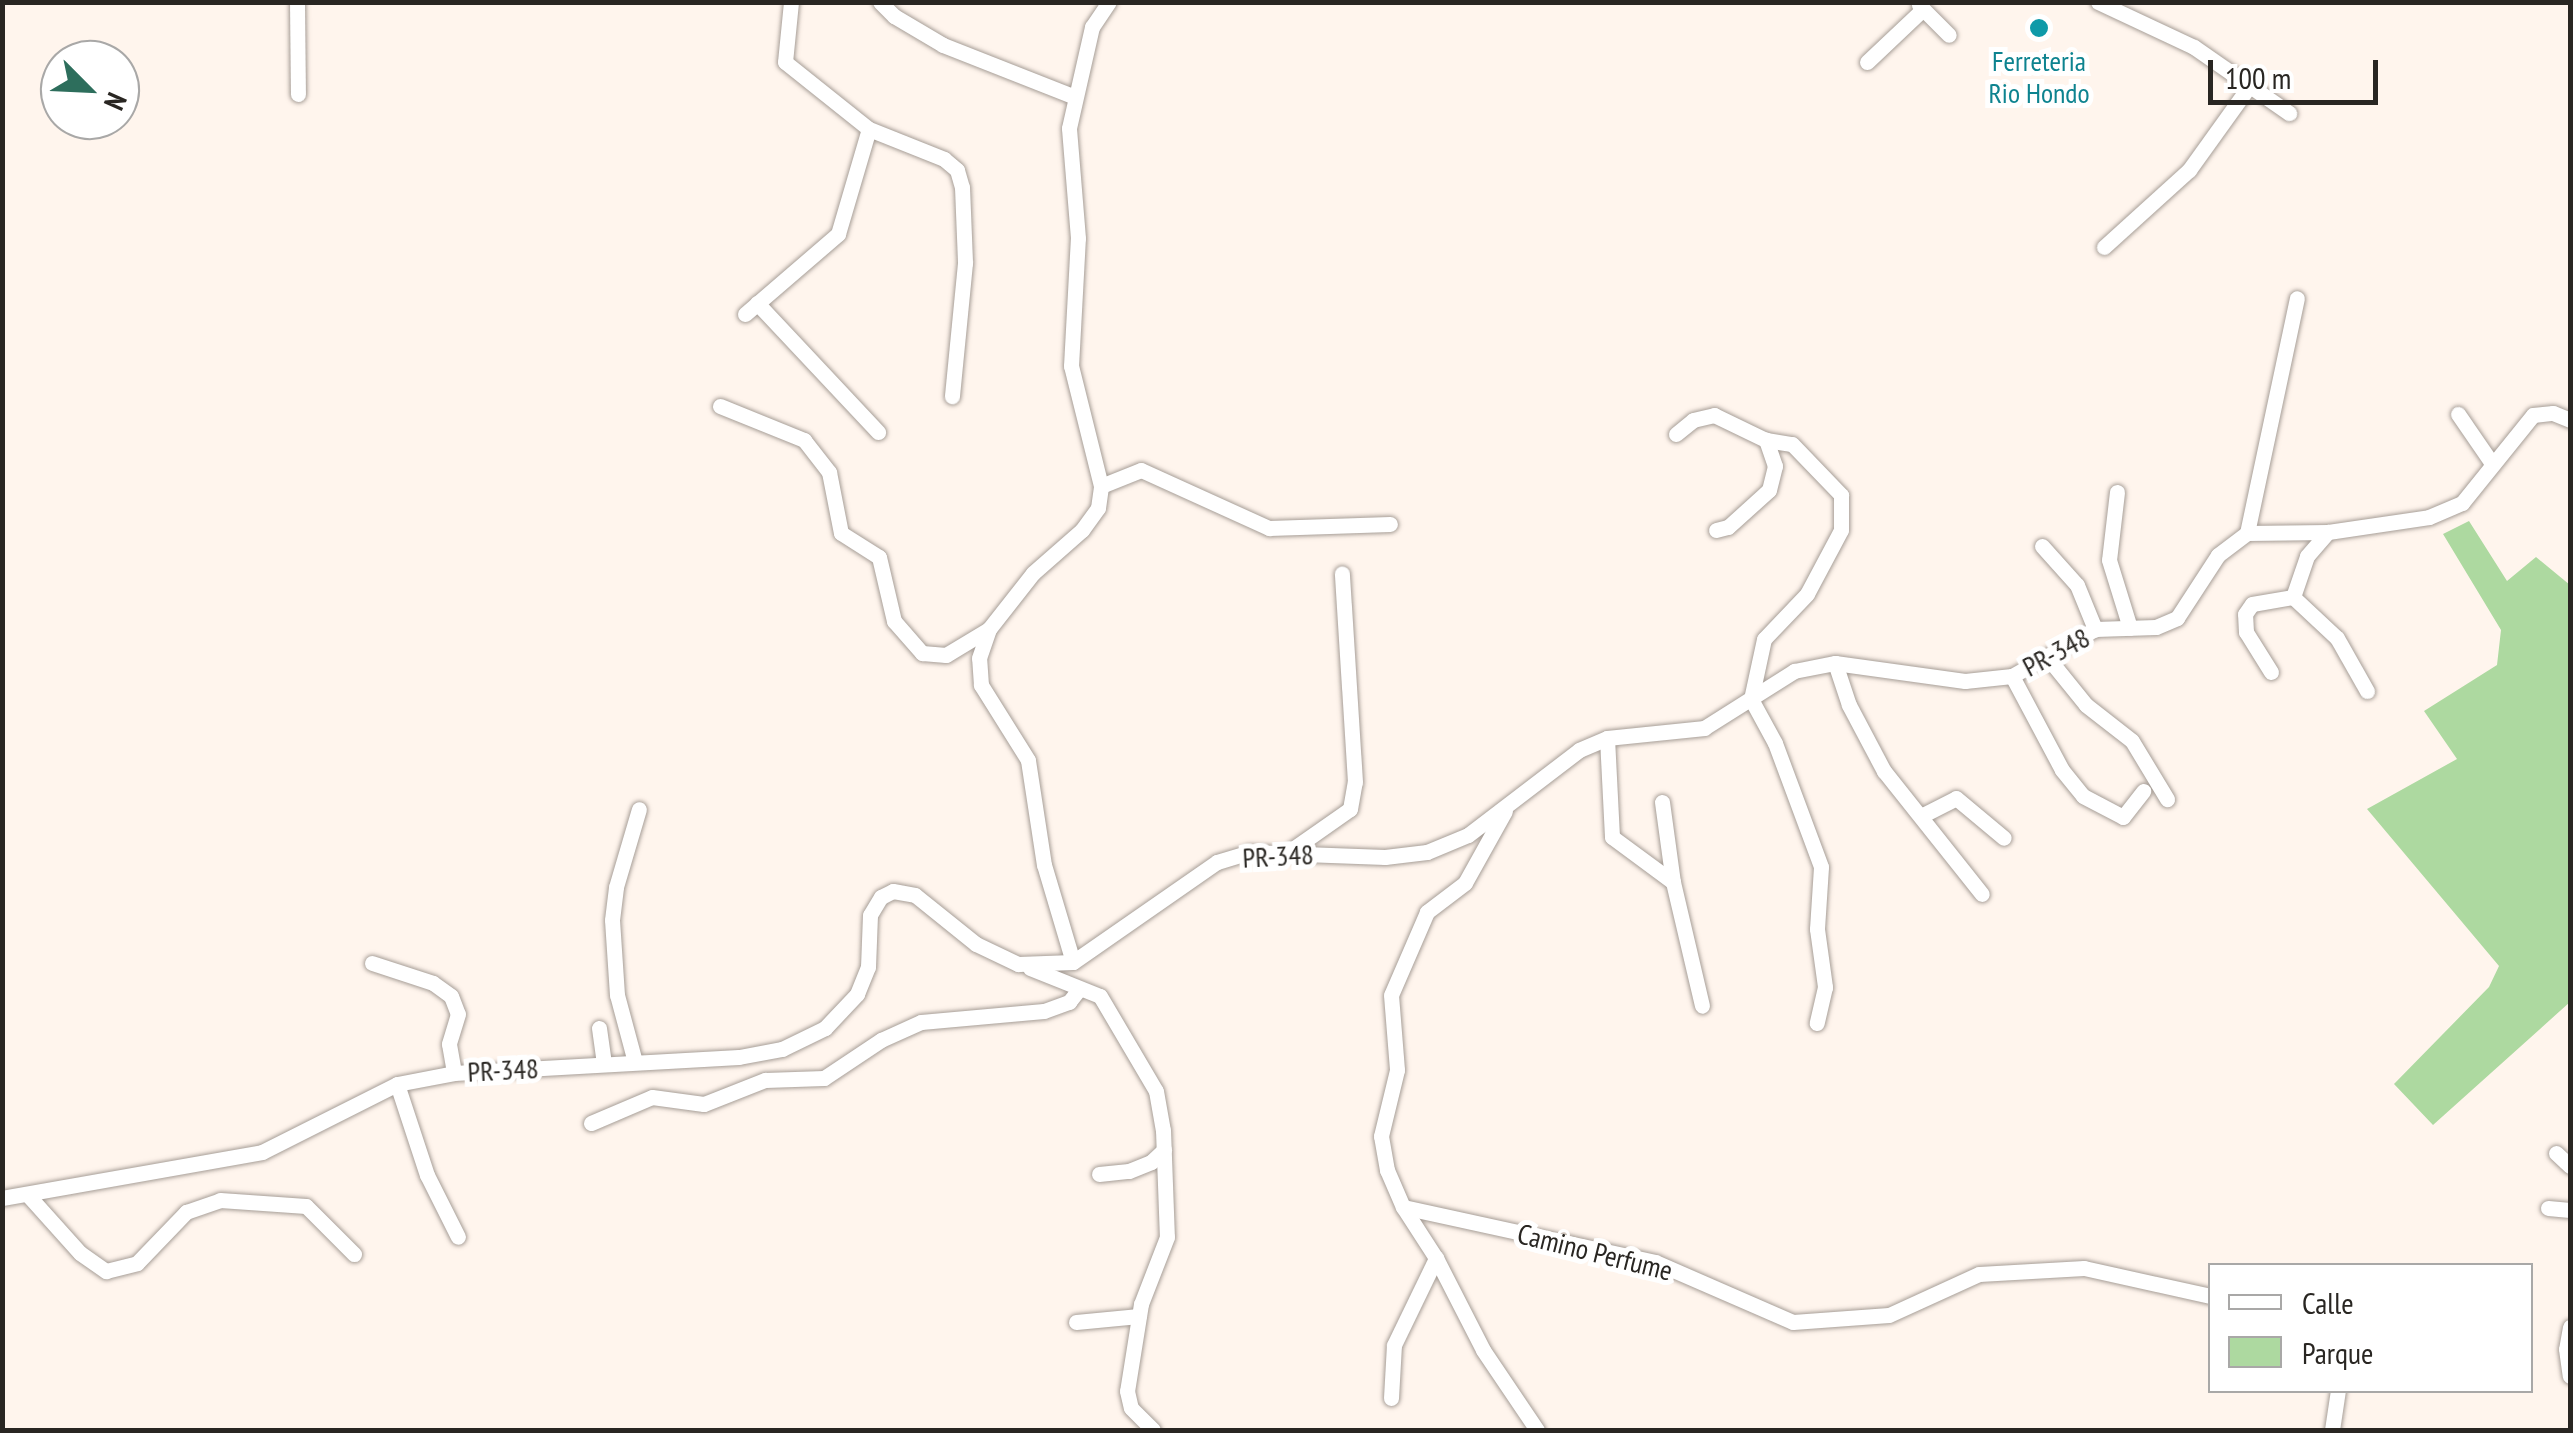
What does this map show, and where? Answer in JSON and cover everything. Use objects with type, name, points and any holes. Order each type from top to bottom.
[{"type":"street","points":[[297,2],[298,94]]},
{"type":"street","points":[[792,2],[786,62],[869,128],[944,158],[957,170],[962,187],[965,263],[952,396]]},
{"type":"street","points":[[880,2],[894,16],[943,45],[1076,97]]},
{"type":"street","points":[[1074,962],[1044,865],[1028,760],[981,685],[978,658],[989,629],[1033,573],[1082,530],[1098,508],[1101,486],[1071,366],[1078,238],[1069,128],[1092,27],[1109,2]]},
{"type":"street","points":[[2098,2],[2194,47],[2289,113]]},
{"type":"street","points":[[1867,62],[1919,6],[1948,35]]},
{"type":"street","points":[[2104,246],[2190,170],[2250,85]]},
{"type":"street","points":[[869,128],[838,234],[751,308],[878,432]]},
{"type":"street","points":[[2298,298],[2247,533],[2328,532],[2429,517],[2462,503],[2491,462],[2534,415],[2552,412],[2570,420]]},
{"type":"street","points":[[720,406],[804,440],[829,472],[841,533],[878,557],[894,621],[922,652],[946,655],[989,629]]},
{"type":"street","points":[[2458,414],[2491,462]]},
{"type":"street","points":[[1676,434],[1693,420],[1714,415],[1766,440],[1792,444],[1842,496],[1841,530],[1807,594],[1764,640],[1751,700],[1774,743],[1820,867],[1818,929],[1825,987],[1817,1024]]},
{"type":"street","points":[[1716,530],[1728,527],[1770,490],[1775,466],[1766,440]]},
{"type":"street","points":[[1101,486],[1141,470],[1270,528],[1390,524]]},
{"type":"street","points":[[2116,492],[2109,560],[2130,628]]},
{"type":"street","points":[[2293,596],[2308,556],[2328,532]]},
{"type":"street","name":"PR-348","points":[[2,1198],[262,1152],[397,1084],[454,1073],[739,1057],[782,1049],[825,1028],[857,994],[868,967],[870,916],[881,897],[893,891],[916,896],[976,944],[1018,964],[1074,962],[1218,862],[1249,852],[1386,857],[1426,852],[1468,835],[1579,750],[1607,738],[1704,728],[1794,671],[1836,663],[1965,681],[2012,676],[2095,628],[2156,627],[2177,618],[2218,555],[2247,533]]},
{"type":"street","points":[[2042,546],[2077,586],[2095,628]]},
{"type":"street","points":[[1290,851],[1350,809],[1342,573]]},
{"type":"street","points":[[2271,672],[2246,632],[2246,614],[2252,604],[2293,596]]},
{"type":"street","points":[[2293,596],[2337,638],[2367,691]]},
{"type":"street","points":[[2048,658],[2086,704],[2132,741],[2167,799]]},
{"type":"street","points":[[1836,663],[1849,705],[1884,771],[1923,815],[1982,894]]},
{"type":"street","points":[[2012,676],[2062,770],[2082,796],[2123,817],[2143,790]]},
{"type":"street","points":[[1607,738],[1612,837],[1673,882]]},
{"type":"street","points":[[1923,815],[1956,798],[2004,838]]},
{"type":"street","points":[[1662,802],[1673,882],[1702,1006]]},
{"type":"street","points":[[1507,808],[1488,849],[1465,884],[1427,912],[1391,995],[1396,1070],[1381,1136],[1387,1170],[1403,1208],[1436,1258],[1483,1350],[1537,1430]]},
{"type":"street","points":[[634,1062],[617,995],[612,920],[616,886],[639,809]]},
{"type":"street","points":[[372,963],[433,983],[451,996],[458,1014],[449,1044],[454,1073]]},
{"type":"street","points":[[1018,964],[1100,996],[1156,1091],[1164,1150],[1166,1237],[1139,1316],[1126,1391],[1131,1408],[1153,1430]]},
{"type":"street","points":[[591,1123],[652,1097],[704,1104],[765,1080],[824,1078],[881,1040],[921,1022],[1044,1011],[1069,1002],[1079,988]]},
{"type":"street","points":[[599,1028],[604,1064]]},
{"type":"street","points":[[397,1084],[426,1176],[458,1237]]},
{"type":"street","points":[[1100,1174],[1130,1171],[1151,1162],[1164,1150]]},
{"type":"street","points":[[2556,1153],[2570,1166]]},
{"type":"street","points":[[27,1194],[80,1253],[106,1271],[137,1263],[186,1212],[220,1200],[306,1206],[354,1254]]},
{"type":"street","name":"Camino Perfume","points":[[1403,1208],[1655,1262],[1793,1322],[1889,1315],[1979,1274],[2084,1268],[2208,1296]]},
{"type":"street","points":[[2548,1208],[2570,1210]]},
{"type":"street","points":[[1395,1391],[1394,1346],[1436,1258]]},
{"type":"street","points":[[1076,1322],[1139,1316]]},
{"type":"street","points":[[2570,1327],[2566,1349],[2570,1376]]},
{"type":"street","points":[[2332,1430],[2338,1393]]},
{"type":"green space","points":[[2469,521],[2507,581],[2536,557],[2570,585],[2570,1002],[2433,1125],[2394,1084],[2489,987],[2499,966],[2367,809],[2457,759],[2424,711],[2497,665],[2501,630],[2443,534]]},
{"type":"place","name":"Ferreteria Rio Hondo","points":[[2039,28]]}]
